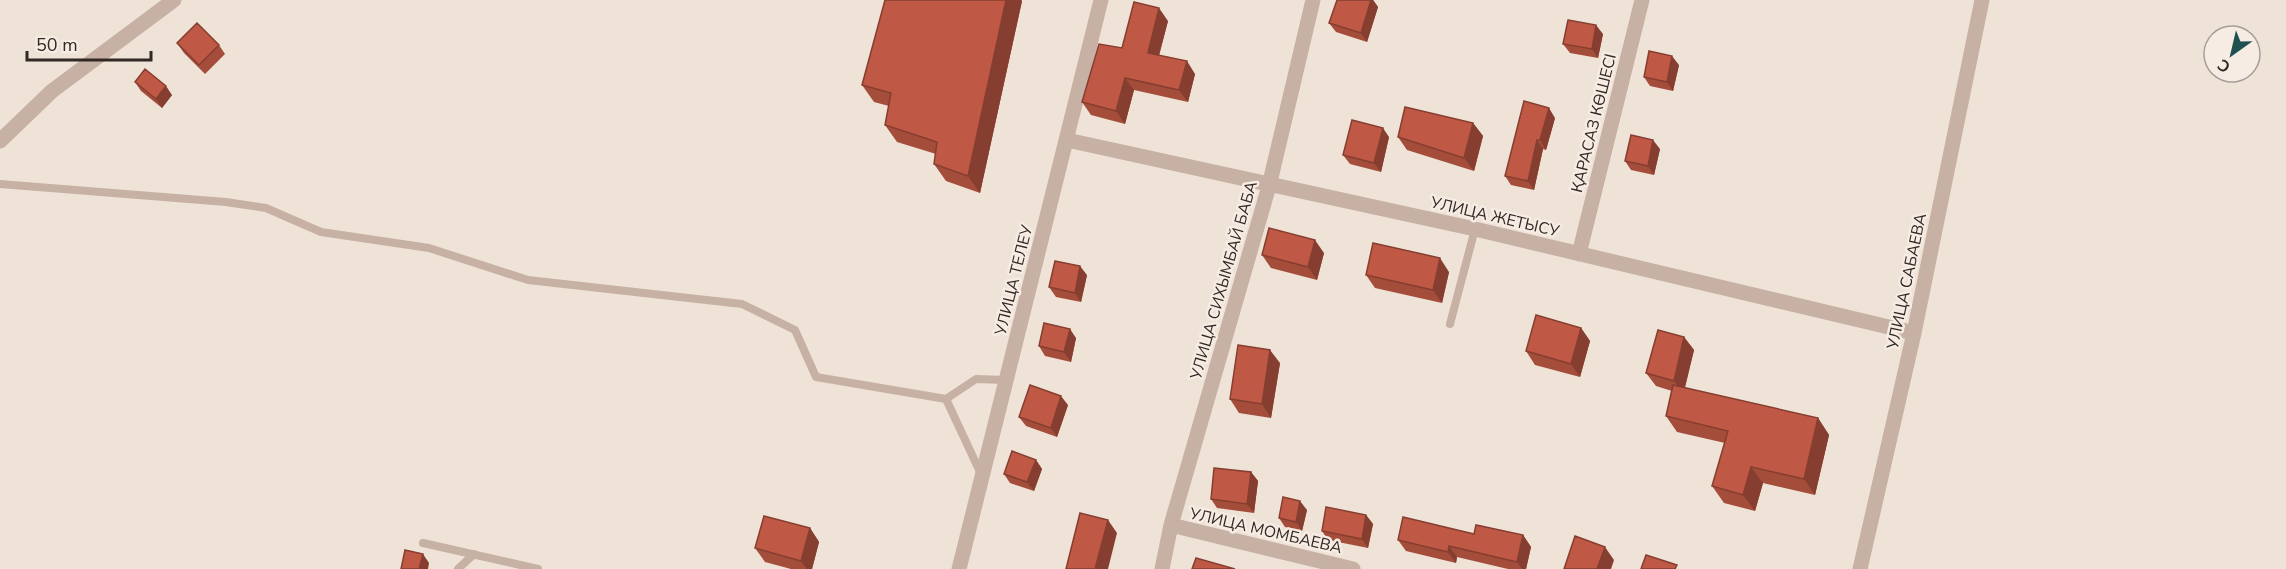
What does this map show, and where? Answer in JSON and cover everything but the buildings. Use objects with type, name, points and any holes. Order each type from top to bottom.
[{"type":"street","points":[[0,141],[52,91],[174,0]]},
{"type":"street","name":"УЛИЦА ТЕЛЕУ","points":[[959,569],[1101,0]]},
{"type":"street","name":"УЛИЦА СИХЫМБАЙ БАБА","points":[[1162,569],[1171,525],[1269,186],[1313,0]]},
{"type":"street","name":"ҚАРАСАЗ КӨШЕСІ","points":[[1578,254],[1642,0]]},
{"type":"street","name":"УЛИЦА САБАЕВА","points":[[1860,569],[1914,333],[1982,0]]},
{"type":"street","name":"УЛИЦА ЖЕТЫСУ","points":[[1066,140],[1474,229],[1914,333]]},
{"type":"street","name":"УЛИЦА МОМБАЕВА","points":[[1171,525],[1353,569]]},
{"type":"lane","points":[[0,184],[266,208],[321,232],[429,248],[528,280],[742,304],[795,330],[816,377],[946,399],[976,379],[1006,380]]},
{"type":"lane","points":[[1450,324],[1474,229]]},
{"type":"lane","points":[[946,399],[982,477]]},
{"type":"lane","points":[[423,543],[538,569]]},
{"type":"lane","points":[[458,569],[474,554]]}]
